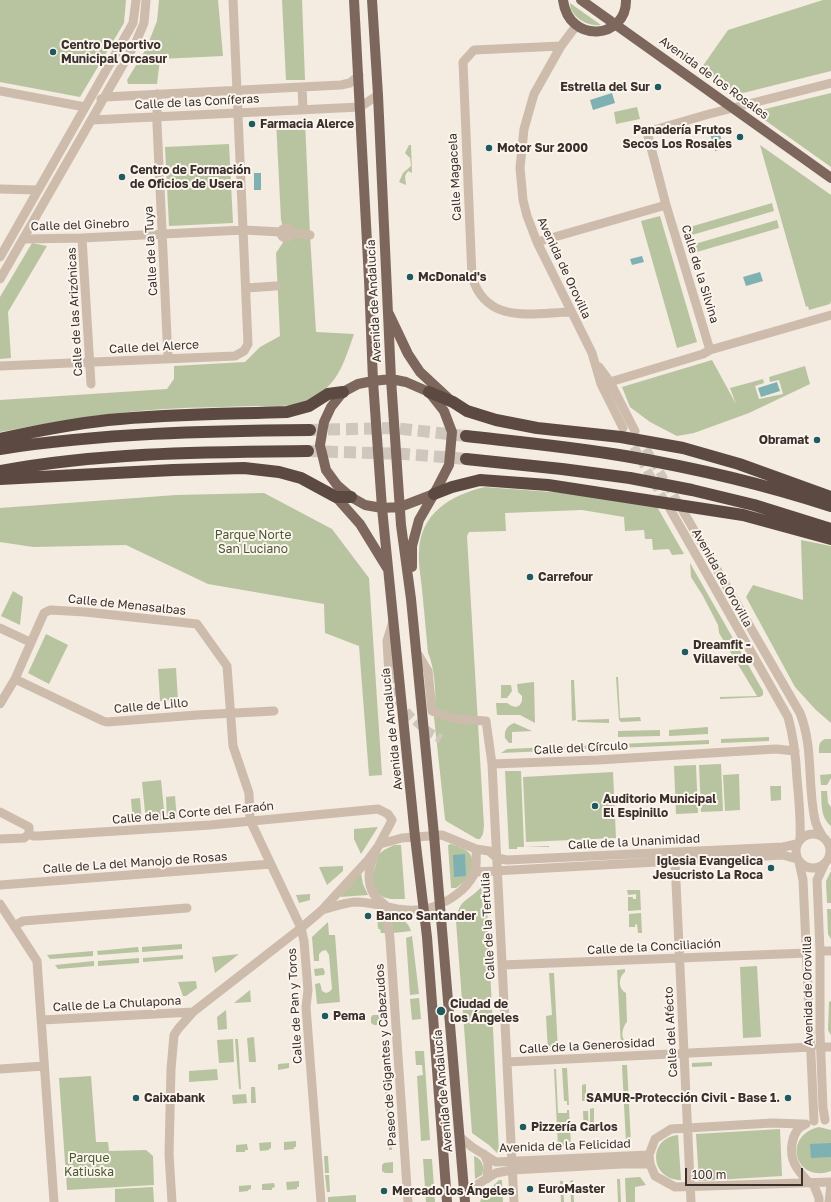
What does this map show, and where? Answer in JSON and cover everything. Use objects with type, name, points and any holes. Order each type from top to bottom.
[{"type":"highway","points":[[0,439],[38,431],[144,417],[287,412],[309,406],[328,394],[343,392]]},
{"type":"highway","points":[[429,392],[453,402],[467,411],[496,420],[537,428],[622,437],[683,448],[739,464],[831,497]]},
{"type":"highway","points":[[0,449],[79,439],[248,431],[310,430]]},
{"type":"highway","points":[[466,436],[624,456],[673,465],[769,487],[831,506]]},
{"type":"highway","points":[[0,471],[40,463],[111,456],[182,452],[308,451]]},
{"type":"highway","points":[[466,460],[562,469],[654,482],[754,505],[831,529]]},
{"type":"highway","points":[[0,479],[244,468],[279,472],[301,478],[336,497],[351,497]]},
{"type":"highway","points":[[434,494],[452,487],[480,480],[548,485],[743,515],[831,539]]},
{"type":"main road","name":"Avenida de Andalucía","points":[[354,0],[359,75],[372,381],[388,571],[394,618],[415,837],[427,937],[447,1202]]},
{"type":"main road","name":"Avenida de Andalucía","points":[[372,0],[378,95],[391,379],[400,507],[411,599],[434,835],[465,1197]]},
{"type":"main road","points":[[563,0],[564,10],[569,19],[576,26],[586,31],[597,32],[607,30],[616,24],[623,15],[626,0]]},
{"type":"main road","name":"Avenida de los Rosales","points":[[581,0],[831,178]]},
{"type":"main road","points":[[388,310],[408,354],[420,372],[453,402]]},
{"type":"main road","points":[[429,392],[406,382],[391,379],[358,384],[343,392],[331,407],[324,422],[320,445],[326,470],[337,486],[351,497],[365,504],[382,508],[400,507],[434,494]]},
{"type":"main road","name":"Avenida de Andalucía","points":[[411,599],[412,546],[419,520],[450,465],[452,432],[444,411],[429,392]]},
{"type":"main road","name":"Avenida de Andalucía","points":[[336,497],[360,524],[388,571]]},
{"type":"street","points":[[0,257],[133,23],[136,0]]},
{"type":"street","points":[[0,279],[136,42],[144,23],[146,0]]},
{"type":"street","name":"Calle del Alerce","points":[[0,366],[235,356],[244,351],[248,344],[233,0]]},
{"type":"street","name":"Avenida de Orovilla","points":[[576,26],[561,46],[534,94],[524,129],[520,168],[523,200],[527,216],[537,242],[595,363],[602,384],[623,428]]},
{"type":"street","name":"Calle Magacela","points":[[561,46],[474,50],[463,62],[464,116],[472,277],[475,286],[486,301],[499,310],[507,313],[520,314],[571,312]]},
{"type":"street","name":"Calle de las Coníferas","points":[[105,97],[302,88],[347,84],[359,75]]},
{"type":"street","points":[[732,108],[831,83]]},
{"type":"street","points":[[302,88],[303,109]]},
{"type":"street","points":[[0,91],[85,106],[105,97]]},
{"type":"street","name":"Calle de la Tuya","points":[[157,94],[157,124],[168,358]]},
{"type":"street","points":[[360,107],[378,95]]},
{"type":"street","points":[[85,106],[92,120]]},
{"type":"street","name":"Calle de las Coníferas","points":[[92,120],[360,107]]},
{"type":"street","name":"Calle de la Silvina","points":[[710,350],[666,204],[647,132],[732,108]]},
{"type":"street","points":[[0,189],[38,190]]},
{"type":"street","points":[[537,242],[666,204]]},
{"type":"street","name":"Calle del Ginebro","points":[[24,238],[82,238],[244,230],[281,232],[282,229],[287,228],[290,229],[291,233],[310,235]]},
{"type":"street","name":"Calle de las Arizónicas","points":[[82,238],[91,384]]},
{"type":"street","points":[[246,288],[276,286]]},
{"type":"street","points":[[610,382],[703,354],[710,350],[831,315]]},
{"type":"street","name":"Avenida de Orovilla","points":[[595,363],[610,382],[635,431]]},
{"type":"street","name":"Avenida de Orovilla","points":[[670,509],[788,717],[793,734],[795,751],[800,816],[798,842]]},
{"type":"street","name":"Avenida de Orovilla","points":[[683,511],[800,713],[805,726],[808,742],[815,822],[827,839]]},
{"type":"street","name":"Calle de Menasalbas","points":[[0,704],[15,679],[44,613],[50,610],[85,612],[198,624],[226,666],[233,746],[249,793],[250,820]]},
{"type":"street","name":"Avenida de Andalucía","points":[[389,675],[387,641],[394,618]]},
{"type":"street","points":[[0,628],[30,642]]},
{"type":"street","name":"Avenida de Andalucía","points":[[416,650],[428,671],[432,711],[458,720],[486,721]]},
{"type":"street","name":"Calle de Lillo","points":[[15,679],[103,721],[274,711]]},
{"type":"street","name":"Calle de la Tertulia","points":[[486,721],[492,764],[514,1202]]},
{"type":"street","name":"Calle del Círculo","points":[[492,764],[598,760],[776,749],[795,751]]},
{"type":"street","name":"Calle del Círculo","points":[[542,758],[671,755]]},
{"type":"street","name":"Calle de La Corte del Faraón","points":[[0,839],[24,838],[29,834],[32,836],[38,836],[210,825],[378,809],[388,814],[392,820],[380,844]]},
{"type":"street","points":[[0,812],[29,827],[29,834]]},
{"type":"street","name":"Calle de Pan y Toros","points":[[250,820],[301,928],[304,941],[308,990],[306,1007],[321,1202]]},
{"type":"street","points":[[807,834],[813,834],[827,839],[830,848],[829,859],[818,868],[812,869],[804,866],[798,860],[795,850],[798,842],[807,834]]},
{"type":"street","points":[[172,1202],[170,1146],[172,1047],[174,1035],[178,1029],[193,1012],[321,911],[368,860],[380,844],[402,838],[434,835]]},
{"type":"street","name":"Calle de la Unanimidad","points":[[434,835],[446,835],[476,849],[489,851],[497,858],[514,860],[783,847],[798,842]]},
{"type":"street","points":[[380,844],[369,868],[369,880],[373,894],[386,906]]},
{"type":"street","points":[[321,911],[342,904],[356,902],[397,909],[423,909],[440,905],[455,896],[469,883],[476,872],[476,849]]},
{"type":"street","name":"Calle de la Unanimidad","points":[[476,872],[783,855],[798,860]]},
{"type":"street","name":"Avenida de Orovilla","points":[[814,1121],[820,951],[817,880],[829,859]]},
{"type":"street","name":"Avenida de Orovilla","points":[[798,860],[803,880],[807,953],[823,1108],[828,1121]]},
{"type":"street","name":"Calle del Afécto","points":[[675,861],[691,1202]]},
{"type":"street","name":"Calle de La del Manojo de Rosas","points":[[0,885],[271,864]]},
{"type":"street","points":[[0,904],[37,961],[54,1202]]},
{"type":"street","name":"Paseo de Gigantes y Cabezudos","points":[[386,906],[390,939],[408,1202]]},
{"type":"street","points":[[14,926],[24,921],[187,908]]},
{"type":"street","points":[[820,951],[831,950]]},
{"type":"street","name":"Calle de la Conciliación","points":[[502,965],[807,953]]},
{"type":"street","name":"Calle de La Chulapona","points":[[42,1020],[193,1012]]},
{"type":"street","name":"Calle de la Generosidad","points":[[507,1062],[831,1047]]},
{"type":"street","points":[[0,1069],[44,1066]]},
{"type":"street","name":"Avenida de la Felicidad","points":[[460,1138],[496,1162],[512,1166],[622,1164],[649,1159],[655,1139],[671,1130],[772,1123],[803,1124],[814,1121],[828,1121]]},
{"type":"street","points":[[803,1124],[795,1134],[791,1154],[796,1168],[811,1183],[819,1198],[819,1202]]},
{"type":"street","name":"Avenida de la Felicidad","points":[[484,1154],[488,1163],[486,1179]]},
{"type":"street","points":[[649,1159],[655,1176],[675,1187],[690,1188],[811,1183],[831,1184],[829,1202]]},
{"type":"street","name":"Avenida de la Felicidad","points":[[465,1197],[486,1179],[512,1166]]},
{"type":"green space","name":"Centro Deportivo Municipal Orcasur","points":[[0,0],[126,0],[124,23],[80,97],[0,82]]},
{"type":"green space","points":[[159,0],[218,0],[223,56],[160,59],[157,84],[128,84],[127,80],[146,49],[157,21]]},
{"type":"green space","points":[[282,0],[302,0],[305,80],[286,80]]},
{"type":"green space","points":[[823,0],[831,0],[831,71],[739,94],[700,70],[728,30]]},
{"type":"green space","points":[[570,3],[601,25],[585,23],[576,17]]},
{"type":"green space","points":[[831,93],[831,167],[759,116],[761,110]]},
{"type":"green space","points":[[637,107],[640,119],[616,124],[614,112]]},
{"type":"green space","points":[[276,120],[305,121],[316,332],[354,334],[338,374],[332,382],[316,396],[295,405],[144,410],[82,418],[0,432],[0,400],[167,389],[174,379],[174,366],[245,362],[260,347],[280,336],[276,253],[286,238],[281,220]]},
{"type":"green space","points":[[229,144],[233,223],[169,226],[165,147]]},
{"type":"green space","points":[[409,145],[411,145],[412,173],[408,171],[405,176],[406,185],[399,182],[403,173],[411,166],[410,158],[405,153]]},
{"type":"green space","points":[[760,145],[831,195],[830,304],[809,310],[808,306],[806,307]]},
{"type":"green space","points":[[772,203],[774,211],[685,237],[683,229]]},
{"type":"green space","points":[[660,216],[697,342],[677,348],[641,221]]},
{"type":"green space","points":[[777,220],[779,228],[690,254],[688,246]]},
{"type":"green space","points":[[32,243],[47,246],[8,312],[11,358],[0,359],[0,297]]},
{"type":"green space","points":[[712,360],[736,404],[730,388],[763,379],[764,383],[755,386],[759,399],[783,394],[779,380],[770,382],[769,377],[805,366],[810,384],[749,413],[694,433],[677,436],[650,422],[630,407],[622,387]]},
{"type":"green space","points":[[485,487],[564,493],[656,505],[684,554],[672,555],[669,549],[653,550],[652,539],[645,539],[644,530],[625,531],[624,517],[582,510],[505,513],[506,531],[469,532],[467,536],[484,826],[483,834],[480,839],[477,839],[445,819],[434,717],[435,684],[428,653],[419,557],[421,538],[431,516],[449,501],[460,495]]},
{"type":"green space","name":"Parque Norte San Luciano","points":[[264,493],[332,529],[369,578],[382,775],[369,776],[359,646],[325,633],[324,604],[208,584],[126,545],[33,547],[0,542],[0,508],[176,495]]},
{"type":"green space","points":[[801,540],[831,546],[831,723],[816,710],[795,687],[746,597],[753,585],[803,600]]},
{"type":"green space","points":[[690,563],[763,691],[763,695],[760,697],[720,699],[720,697],[757,696],[719,633],[718,625],[691,577]]},
{"type":"green space","points":[[13,591],[23,597],[20,625],[1,616]]},
{"type":"green space","points":[[46,634],[68,645],[49,684],[28,673]]},
{"type":"green space","points":[[176,668],[178,700],[160,701],[158,669]]},
{"type":"green space","points":[[616,677],[618,677],[620,718],[640,717],[641,721],[621,722],[619,720]]},
{"type":"green space","points":[[571,680],[574,680],[576,720],[572,721]]},
{"type":"green space","points":[[534,682],[535,723],[520,715],[497,715],[496,703],[507,703],[516,707],[520,705],[522,696],[518,692],[517,684]]},
{"type":"green space","points":[[501,685],[511,685],[512,691],[507,698],[501,698]]},
{"type":"green space","points":[[609,719],[609,723],[578,722],[577,720]]},
{"type":"green space","points":[[514,723],[532,731],[512,732],[512,743],[509,743],[505,738],[505,733],[508,727]]},
{"type":"green space","points":[[708,727],[708,734],[669,736],[669,730]]},
{"type":"green space","points":[[660,730],[660,736],[618,737],[618,731]]},
{"type":"green space","points":[[769,737],[769,741],[721,743],[721,739]]},
{"type":"green space","points":[[825,739],[831,739],[831,753],[819,753],[820,743]]},
{"type":"green space","points":[[709,740],[709,744],[501,753],[507,749]]},
{"type":"green space","points":[[721,764],[723,811],[701,812],[699,765]]},
{"type":"green space","points":[[696,765],[698,813],[676,814],[674,766]]},
{"type":"green space","points":[[505,771],[521,771],[524,847],[517,847],[517,849],[509,849]]},
{"type":"green space","points":[[613,772],[616,838],[526,842],[523,777]]},
{"type":"green space","points":[[739,774],[740,810],[725,811],[723,775]]},
{"type":"green space","points":[[831,774],[831,778],[827,785],[821,785],[820,775]]},
{"type":"green space","points":[[161,780],[165,820],[146,822],[142,782]]},
{"type":"green space","points":[[770,786],[781,786],[781,800],[771,801]]},
{"type":"green space","points":[[821,791],[827,791],[828,803],[831,807],[831,826],[823,814]]},
{"type":"green space","points":[[175,796],[177,820],[167,820],[166,797]]},
{"type":"green space","points":[[140,798],[142,822],[133,823],[131,799]]},
{"type":"green space","points":[[378,827],[361,854],[354,839],[354,829]]},
{"type":"green space","points":[[451,844],[468,851],[473,863],[471,876],[456,888],[451,888],[448,845]]},
{"type":"green space","points":[[394,845],[401,845],[405,899],[391,899],[383,897],[377,893],[372,879],[378,855]]},
{"type":"green space","points":[[549,846],[549,847],[524,847]]},
{"type":"green space","points":[[343,866],[343,871],[327,885],[319,867]]},
{"type":"green space","points":[[831,871],[831,903],[827,903],[826,881]]},
{"type":"green space","points":[[361,873],[363,884],[368,895],[340,897]]},
{"type":"green space","points":[[482,886],[486,886],[499,1152],[497,1153],[489,1145],[472,1133],[456,921],[457,913],[462,904]]},
{"type":"green space","points":[[627,890],[640,890],[641,910],[628,911],[628,897],[633,897],[633,899],[636,899],[636,894],[628,895]]},
{"type":"green space","points":[[310,894],[310,900],[299,903],[296,895]]},
{"type":"green space","points":[[827,909],[831,909],[831,939],[828,934]]},
{"type":"green space","points":[[377,913],[385,914],[386,933],[381,933],[380,929],[378,929]]},
{"type":"green space","points":[[641,913],[642,933],[638,933],[637,924],[635,927],[629,927],[629,914]]},
{"type":"green space","points":[[391,916],[404,920],[411,931],[393,933]]},
{"type":"green space","points":[[328,922],[329,935],[335,935],[340,1002],[317,1004],[315,984],[320,983],[322,991],[326,993],[332,989],[329,955],[326,950],[322,951],[319,954],[319,961],[314,961],[312,937]]},
{"type":"green space","points":[[412,936],[419,994],[410,995],[406,938]]},
{"type":"green space","points":[[182,944],[182,949],[142,952],[142,947]]},
{"type":"green space","points":[[138,947],[139,952],[98,955],[97,951]]},
{"type":"green space","points":[[93,951],[93,956],[50,959],[47,955]]},
{"type":"green space","points":[[239,954],[215,973],[212,957]]},
{"type":"green space","points":[[183,955],[183,959],[143,962],[143,958]]},
{"type":"green space","points":[[139,958],[139,963],[98,966],[98,961]]},
{"type":"green space","points":[[94,961],[94,966],[58,969],[55,965]]},
{"type":"green space","points":[[757,966],[761,1037],[743,1038],[740,967]]},
{"type":"green space","points":[[323,968],[325,972],[324,975],[315,976],[314,969]]},
{"type":"green space","points":[[625,969],[625,972],[620,980],[621,989],[626,993],[627,1022],[623,1028],[622,1034],[623,1039],[628,1043],[629,1047],[621,1047],[617,970]]},
{"type":"green space","points":[[549,973],[554,973],[558,1051],[548,1051],[546,1016],[552,1015]]},
{"type":"green space","points":[[196,981],[197,988],[186,996],[183,996],[178,982]]},
{"type":"green space","points":[[250,990],[251,1002],[234,1003]]},
{"type":"green space","points":[[419,998],[421,1019],[412,1020],[410,999]]},
{"type":"green space","points":[[831,1001],[831,1035],[828,1030],[829,1002]]},
{"type":"green space","points":[[226,1010],[227,1029],[218,1030],[217,1017]]},
{"type":"green space","points":[[373,1015],[382,1015],[383,1025],[374,1025],[371,1023],[371,1017]]},
{"type":"green space","points":[[254,1037],[256,1062],[249,1062],[247,1038]]},
{"type":"green space","points":[[382,1038],[385,1040],[392,1150],[389,1150]]},
{"type":"green space","points":[[233,1039],[234,1062],[219,1063],[217,1040]]},
{"type":"green space","points":[[235,1039],[238,1039],[241,1089],[239,1089]]},
{"type":"green space","points":[[415,1051],[424,1051],[430,1140],[421,1141],[417,1076],[423,1075],[422,1065],[416,1065]]},
{"type":"green space","points":[[712,1062],[712,1066],[692,1067],[692,1063]]},
{"type":"green space","points":[[289,1063],[289,1068],[278,1070],[278,1064]]},
{"type":"green space","points":[[622,1065],[627,1065],[631,1143],[626,1143]]},
{"type":"green space","points":[[562,1068],[567,1068],[569,1105],[567,1105],[567,1101],[564,1101]]},
{"type":"green space","points":[[217,1069],[218,1080],[189,1082],[189,1071]]},
{"type":"green space","points":[[554,1069],[556,1069],[558,1113],[567,1113],[567,1110],[569,1110],[571,1146],[558,1147]]},
{"type":"green space","name":"Parque Katiuska","points":[[91,1076],[96,1142],[108,1142],[109,1151],[146,1150],[153,1156],[154,1185],[67,1190],[59,1078]]},
{"type":"green space","points":[[586,1084],[586,1101],[582,1101],[582,1085]]},
{"type":"green space","points":[[251,1087],[255,1087],[256,1103],[251,1103]]},
{"type":"green space","points":[[246,1094],[247,1103],[233,1104],[232,1095]]},
{"type":"green space","points":[[594,1108],[594,1124],[590,1124],[590,1109]]},
{"type":"green space","points":[[583,1111],[588,1111],[589,1132],[584,1133]]},
{"type":"green space","points":[[819,1127],[831,1130],[831,1171],[819,1173],[809,1171],[802,1165],[798,1157],[797,1148],[800,1140],[807,1132]]},
{"type":"green space","points":[[780,1129],[782,1176],[699,1181],[696,1134]]},
{"type":"green space","points":[[678,1135],[681,1180],[671,1178],[663,1173],[658,1167],[656,1159],[657,1151],[661,1143],[668,1138]]},
{"type":"green space","points":[[296,1141],[296,1147],[294,1147],[294,1149],[284,1150],[284,1142]]},
{"type":"green space","points":[[271,1142],[271,1148],[269,1150],[260,1151],[259,1143]]},
{"type":"green space","points":[[247,1144],[248,1150],[245,1150],[245,1152],[236,1152],[236,1145]]},
{"type":"green space","points":[[324,1156],[328,1156],[329,1173],[325,1173]]},
{"type":"green space","points":[[474,1156],[481,1161],[483,1166],[482,1175],[475,1179]]},
{"type":"green space","points":[[423,1159],[432,1159],[435,1202],[426,1202]]},
{"type":"green space","points":[[393,1162],[393,1173],[385,1173],[382,1171],[382,1165],[384,1163]]},
{"type":"green space","points":[[325,1175],[329,1175],[330,1192],[327,1192]]},
{"type":"green space","points":[[640,1177],[646,1185],[635,1187],[635,1202],[626,1202],[625,1178]]},
{"type":"green space","points":[[617,1179],[620,1179],[621,1202],[618,1202]]},
{"type":"green space","points":[[499,1180],[502,1180],[503,1202],[480,1202],[482,1197]]},
{"type":"green space","points":[[573,1180],[574,1202],[571,1202],[570,1181]]},
{"type":"green space","points":[[299,1181],[299,1187],[297,1187],[297,1189],[287,1190],[286,1182]]},
{"type":"green space","points":[[560,1181],[563,1181],[564,1202],[561,1202]]},
{"type":"green space","points":[[274,1183],[275,1187],[272,1188],[272,1190],[262,1190],[262,1184]]},
{"type":"green space","points":[[251,1185],[251,1189],[248,1191],[239,1192],[239,1186]]},
{"type":"green space","points":[[153,1187],[154,1202],[115,1202],[115,1189]]},
{"type":"green space","points":[[356,1195],[356,1202],[328,1202],[328,1197]]},
{"type":"water","points":[[612,93],[615,103],[593,110],[590,100]]},
{"type":"water","points":[[719,131],[724,148],[715,151],[710,134]]},
{"type":"water","points":[[254,173],[261,173],[261,190],[254,190]]},
{"type":"water","points":[[642,256],[644,262],[632,265],[630,259]]},
{"type":"water","points":[[760,272],[763,281],[746,286],[743,277]]},
{"type":"water","points":[[777,382],[780,391],[761,397],[758,388]]},
{"type":"water","points":[[465,854],[466,876],[454,877],[453,855]]},
{"type":"water","points":[[831,1143],[831,1157],[811,1158],[810,1144]]},
{"type":"tunnel","points":[[310,430],[394,428],[466,436]]},
{"type":"tunnel","points":[[627,435],[668,507]]},
{"type":"tunnel","points":[[639,437],[681,508]]},
{"type":"tunnel","points":[[308,451],[405,454],[466,459]]},
{"type":"tunnel","points":[[389,675],[395,695],[407,713],[432,734],[441,739]]},
{"type":"place","name":"Centro Deportivo Municipal Orcasur","points":[[53,52]]},
{"type":"place","name":"Estrella del Sur","points":[[658,87]]},
{"type":"place","name":"Farmacia Alerce","points":[[252,124]]},
{"type":"place","name":"Panadería Frutos Secos Los Rosales","points":[[740,137]]},
{"type":"place","name":"Motor Sur 2000","points":[[489,148]]},
{"type":"place","name":"Centro de Formación de Oficios de Usera","points":[[122,177]]},
{"type":"place","name":"McDonald's","points":[[410,277]]},
{"type":"place","name":"Obramat","points":[[817,440]]},
{"type":"place","name":"Carrefour","points":[[530,577]]},
{"type":"place","name":"Dreamfit - Villaverde","points":[[685,652]]},
{"type":"place","name":"Auditorio Municipal El Espinillo","points":[[595,806]]},
{"type":"place","name":"Iglesia Evangelica Jesucristo La Roca","points":[[771,868]]},
{"type":"place","name":"Banco Santander","points":[[368,916]]},
{"type":"place","name":"Ciudad de los Ángeles","points":[[441,1011]]},
{"type":"place","name":"Pema","points":[[325,1016]]},
{"type":"place","name":"Caixabank","points":[[136,1098]]},
{"type":"place","name":"SAMUR-Protección Civil - Base 1.","points":[[788,1098]]},
{"type":"place","name":"Pizzería Carlos","points":[[523,1127]]},
{"type":"place","name":"EuroMaster","points":[[530,1189]]},
{"type":"place","name":"Mercado los Ángeles","points":[[384,1191]]}]
